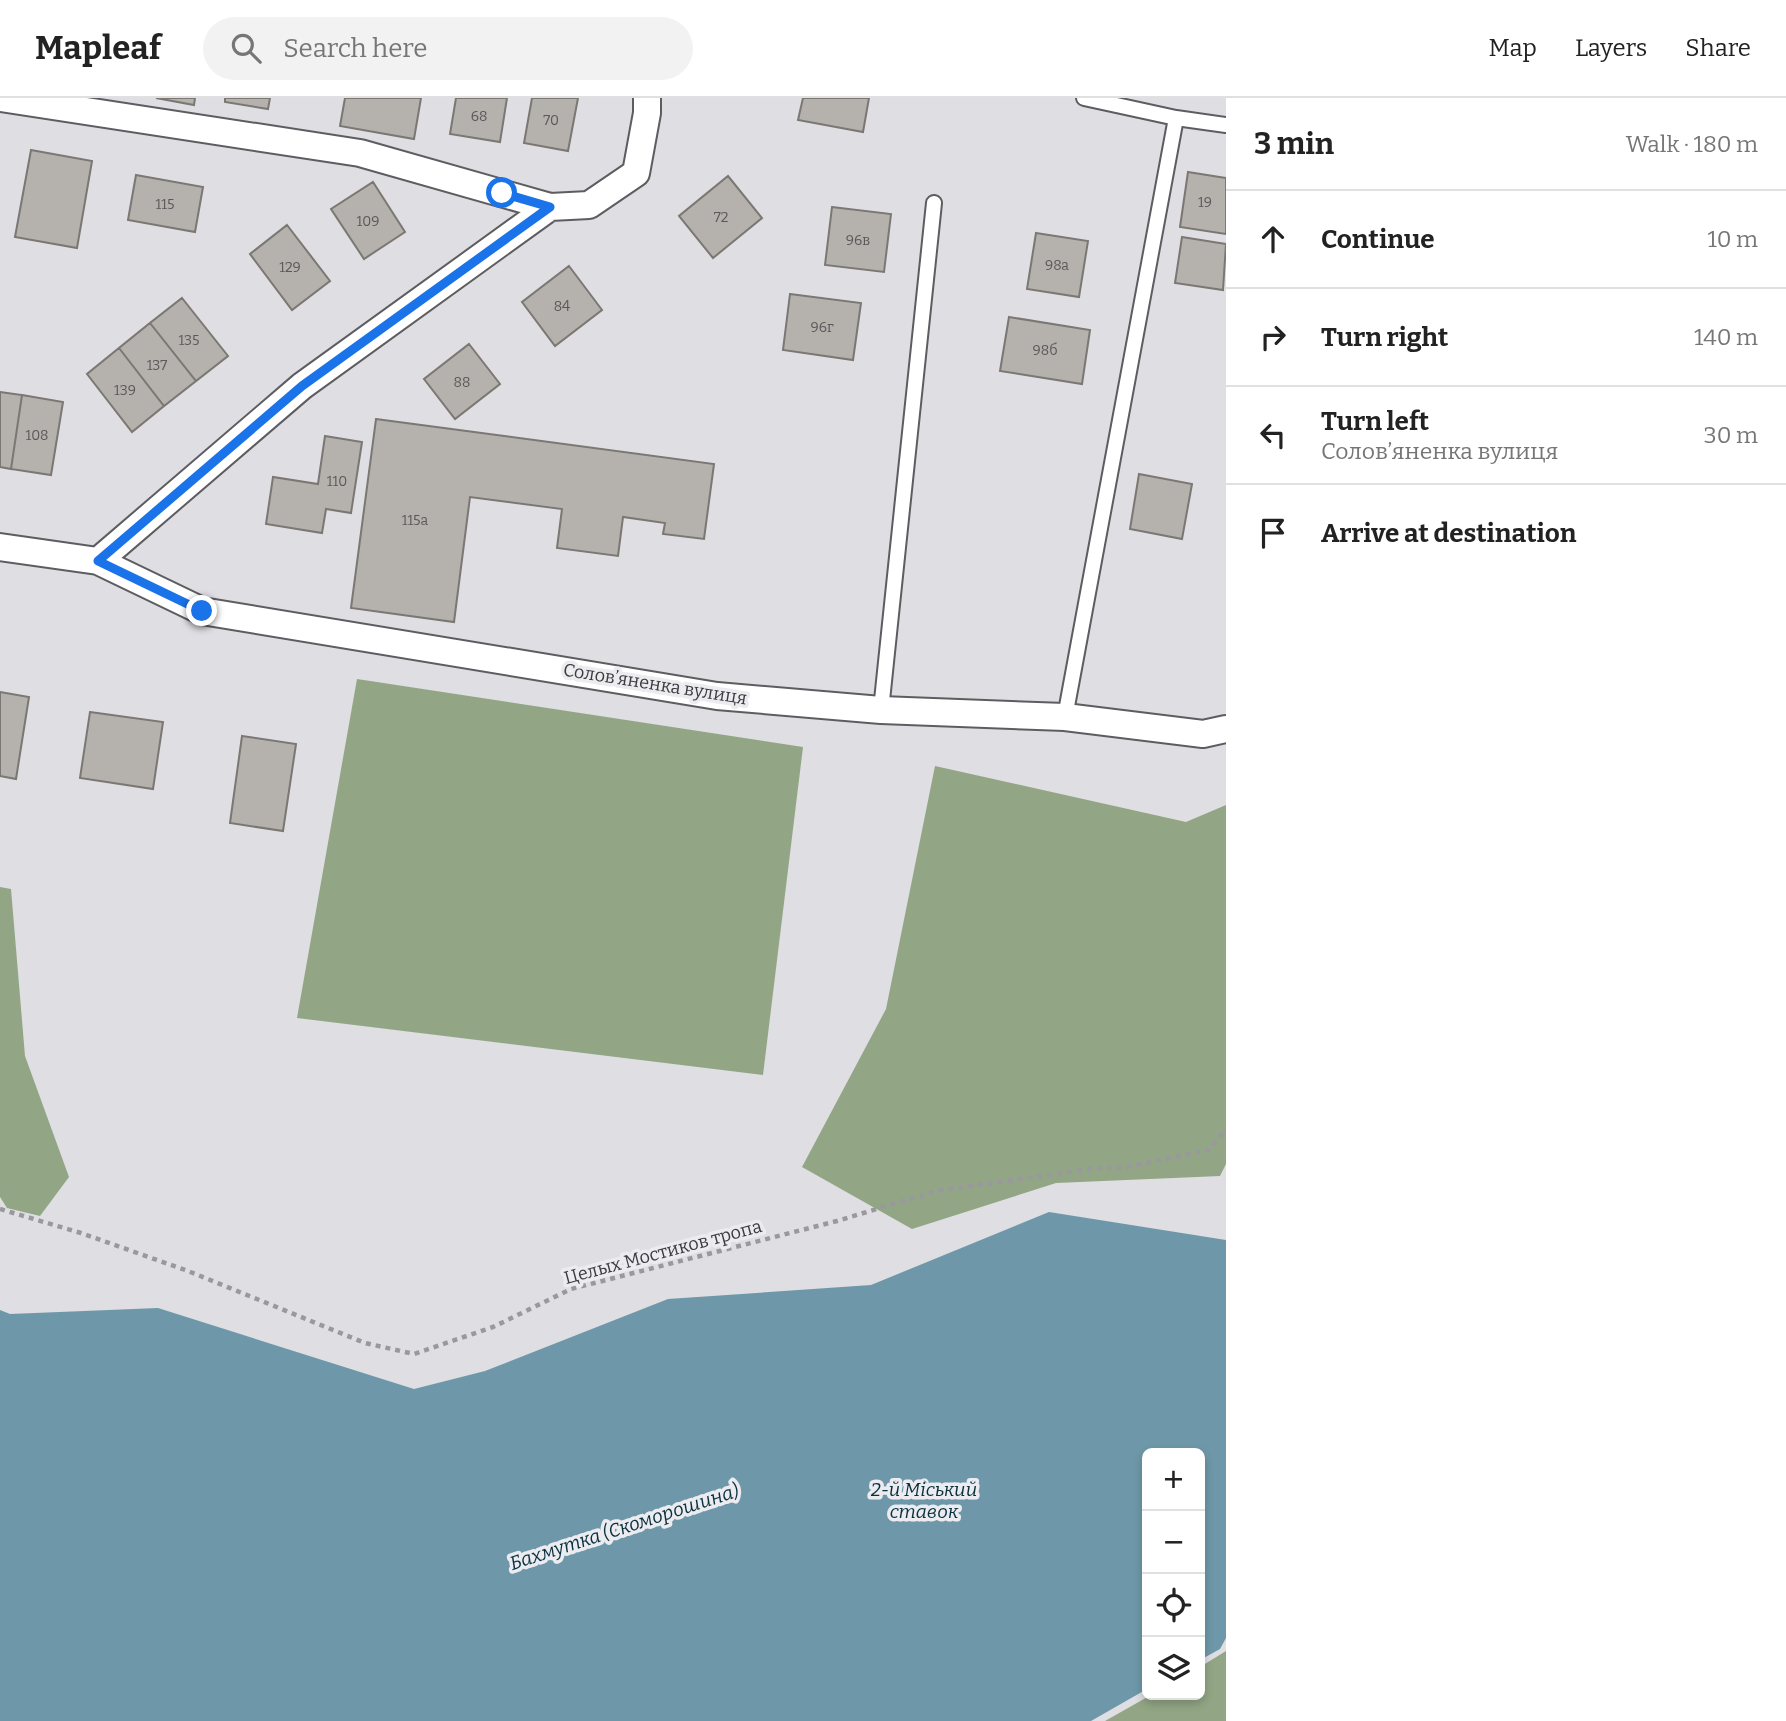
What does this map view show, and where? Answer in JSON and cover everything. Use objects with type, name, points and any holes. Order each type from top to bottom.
[{"type":"street","points":[[1,98],[359,152],[550,207],[589,205],[636,173],[647,113],[647,98]]},
{"type":"street","points":[[98,561],[302,386],[550,207]]},
{"type":"street","name":"Солов’яненка вулиця","points":[[0,547],[98,561],[202,611],[717,696],[881,710],[1065,717],[1203,734],[1226,729]]},
{"type":"lane","points":[[1084,98],[1176,118],[1226,125]]},
{"type":"lane","points":[[1065,717],[1176,118]]},
{"type":"lane","points":[[881,710],[934,203]]},
{"type":"path","name":"Целых Мостиков тропа","points":[[0,1209],[81,1233],[188,1271],[365,1343],[414,1354],[493,1327],[571,1289],[837,1221],[936,1191],[1089,1169],[1127,1167],[1208,1150],[1226,1129]]},
{"type":"green space","points":[[357,679],[803,747],[763,1075],[297,1018]]},
{"type":"green space","points":[[935,766],[1186,822],[1226,805],[1226,1164],[1220,1176],[1056,1183],[912,1229],[802,1167],[886,1009]]},
{"type":"green space","points":[[0,887],[11,889],[25,1056],[69,1177],[40,1216],[7,1208],[0,1197]]},
{"type":"green space","points":[[1226,1651],[1226,1721],[1105,1721],[1142,1700],[1205,1700],[1205,1664]]},
{"type":"water","name":"2-й Міський ставок","points":[[1049,1212],[1226,1240],[1226,1638],[1220,1649],[1205,1657],[1205,1448],[1142,1448],[1142,1692],[1091,1721],[0,1721],[0,1310],[10,1314],[158,1308],[414,1389],[485,1371],[668,1299],[871,1285]]},
{"type":"building","points":[[156,98],[195,98],[194,105]]},
{"type":"building","points":[[225,98],[270,98],[268,109],[225,102]]},
{"type":"building","points":[[345,98],[421,98],[414,139],[340,126]]},
{"type":"building","points":[[456,98],[507,98],[500,142],[450,134]]},
{"type":"building","points":[[532,98],[578,98],[568,151],[524,143]]},
{"type":"building","points":[[803,98],[869,98],[863,132],[798,120]]},
{"type":"building","points":[[31,150],[92,161],[77,248],[15,237]]},
{"type":"building","points":[[1188,172],[1226,178],[1226,234],[1180,227]]},
{"type":"building","points":[[136,175],[203,187],[195,232],[128,220]]},
{"type":"building","points":[[728,176],[762,218],[713,258],[679,216]]},
{"type":"building","points":[[373,182],[405,232],[364,259],[331,209]]},
{"type":"building","points":[[832,207],[891,214],[884,272],[825,265]]},
{"type":"building","points":[[287,225],[330,281],[292,310],[250,254]]},
{"type":"building","points":[[1036,233],[1088,241],[1079,297],[1027,289]]},
{"type":"building","points":[[1182,237],[1226,244],[1223,290],[1175,283]]},
{"type":"building","points":[[569,266],[602,310],[555,346],[522,302]]},
{"type":"building","points":[[790,294],[861,303],[853,360],[783,350]]},
{"type":"building","points":[[182,298],[228,356],[196,381],[150,323]]},
{"type":"building","points":[[1009,317],[1090,330],[1082,384],[1000,371]]},
{"type":"building","points":[[150,323],[196,381],[164,406],[119,348]]},
{"type":"building","points":[[469,344],[500,384],[455,419],[424,379]]},
{"type":"building","points":[[119,348],[164,406],[132,432],[87,374]]},
{"type":"building","points":[[0,392],[22,395],[11,469],[0,467]]},
{"type":"building","points":[[22,395],[63,402],[51,475],[11,469]]},
{"type":"building","points":[[376,419],[714,464],[704,539],[663,534],[665,523],[623,517],[618,556],[557,548],[562,509],[470,497],[454,622],[351,608]]},
{"type":"building","points":[[325,436],[362,442],[351,513],[326,509],[322,533],[266,524],[273,477],[318,484]]},
{"type":"building","points":[[1139,474],[1192,484],[1182,539],[1130,529]]},
{"type":"building","points":[[0,692],[29,697],[16,779],[0,776]]},
{"type":"building","points":[[90,712],[163,722],[153,789],[80,778]]},
{"type":"building","points":[[242,736],[296,744],[283,831],[230,823]]},
{"type":"route","points":[[202,611],[98,561],[302,386],[550,207],[502,193]]},
{"type":"water label","name":"Бахмутка (Скоморошина)","points":[[624,1527]]}]
